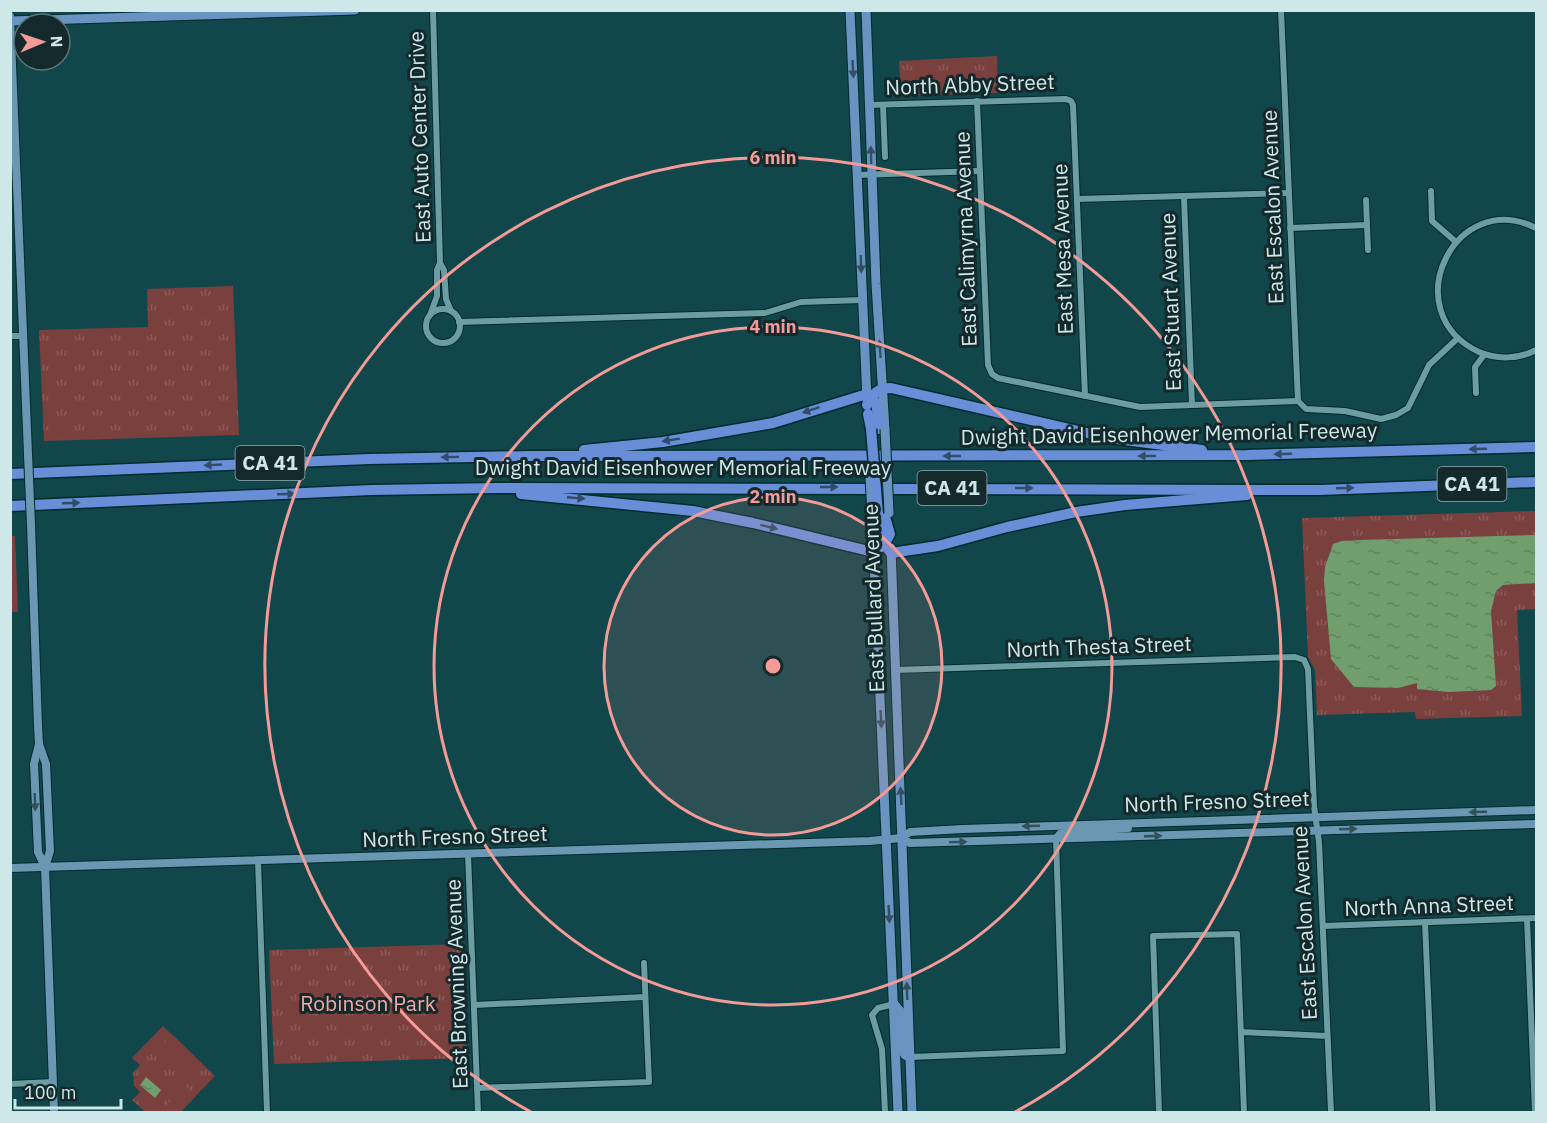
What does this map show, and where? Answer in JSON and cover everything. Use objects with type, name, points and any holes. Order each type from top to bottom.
[{"type":"highway","points":[[869,402],[883,388],[891,388],[1109,438],[1247,455]]},
{"type":"highway","points":[[869,402],[876,429]]},
{"type":"highway","points":[[530,456],[663,442],[773,423],[869,402],[876,404],[881,514],[879,532],[888,549]]},
{"type":"highway","name":"Dwight David Eisenhower Memorial Freeway","points":[[10,474],[369,459],[530,456],[1247,455],[1536,447]]},
{"type":"highway","name":"Dwight David Eisenhower Memorial Freeway","points":[[10,506],[370,490],[498,488],[1319,490],[1536,482]]},
{"type":"highway","points":[[498,488],[519,493],[693,511],[873,552],[938,546],[1007,527],[1125,505],[1319,490]]},
{"type":"highway","points":[[881,514],[890,534],[888,549]]},
{"type":"main road","points":[[11,21],[356,10]]},
{"type":"main road","points":[[850,10],[862,300],[869,402]]},
{"type":"main road","points":[[866,10],[883,388],[876,429]]},
{"type":"main road","points":[[10,15],[39,744],[46,764],[50,851],[45,867],[54,1113]]},
{"type":"main road","name":"East Bullard Avenue","points":[[881,514],[873,552],[898,1113]]},
{"type":"main road","name":"East Bullard Avenue","points":[[888,549],[895,670],[912,1113]]},
{"type":"main road","name":"North Fresno Street","points":[[10,868],[886,839],[901,838],[910,832],[1536,810]]},
{"type":"main road","points":[[1521,824],[1536,818]]},
{"type":"main road","points":[[1056,839],[1060,834],[1124,829],[1131,823]]},
{"type":"main road","name":"North Fresno Street","points":[[901,838],[910,843],[1536,824]]},
{"type":"main road","points":[[894,1004],[900,1011],[903,1052],[910,1057]]},
{"type":"street","name":"East Auto Center Drive","points":[[430,315],[437,296],[437,270],[440,263],[433,10]]},
{"type":"street","name":"East Escalon Avenue","points":[[1281,10],[1298,401]]},
{"type":"street","name":"North Abby Street","points":[[869,105],[1066,99],[1071,101]]},
{"type":"street","name":"East Calimyrna Avenue","points":[[977,101],[988,365],[992,374],[998,378],[1085,396]]},
{"type":"street","name":"East Mesa Avenue","points":[[1071,101],[1073,105],[1085,396]]},
{"type":"street","points":[[883,105],[885,157]]},
{"type":"street","points":[[857,175],[980,171]]},
{"type":"street","points":[[1431,191],[1432,221],[1456,242]]},
{"type":"street","points":[[1077,199],[1289,193]]},
{"type":"street","name":"East Stuart Avenue","points":[[1184,197],[1192,405]]},
{"type":"street","points":[[1366,200],[1368,250]]},
{"type":"street","points":[[1536,228],[1517,221],[1491,222],[1472,230],[1456,242],[1442,264],[1437,290],[1443,316],[1458,338],[1470,348],[1484,355],[1500,358],[1515,357],[1536,350]]},
{"type":"street","points":[[1290,228],[1367,225]]},
{"type":"street","name":"East Auto Center Drive","points":[[440,263],[444,270],[446,299],[451,311]]},
{"type":"street","points":[[459,322],[765,313],[801,302],[862,300]]},
{"type":"street","points":[[441,309],[451,311],[459,322],[460,330],[455,339],[450,342],[440,344],[435,342],[427,334],[426,323],[430,315],[441,309]]},
{"type":"street","points":[[10,336],[24,336]]},
{"type":"street","points":[[1085,396],[1140,407],[1298,401],[1306,409],[1345,411],[1380,419],[1396,415],[1408,408],[1430,365],[1458,338]]},
{"type":"street","points":[[1476,393],[1475,367],[1484,355]]},
{"type":"street","name":"North Thesta Street","points":[[895,670],[1295,657],[1304,660]]},
{"type":"street","name":"East Escalon Avenue","points":[[1304,660],[1308,669],[1323,926],[1330,1113]]},
{"type":"street","points":[[910,1057],[1063,1052],[1056,839]]},
{"type":"street","name":"East Browning Avenue","points":[[468,854],[478,1113]]},
{"type":"street","points":[[258,861],[267,1113]]},
{"type":"street","name":"North Anna Street","points":[[1323,926],[1536,918]]},
{"type":"street","points":[[1527,919],[1535,1113]]},
{"type":"street","points":[[1425,922],[1433,1113]]},
{"type":"street","points":[[1160,1113],[1153,936],[1237,934],[1244,1113]]},
{"type":"street","points":[[477,1088],[649,1082],[644,963]]},
{"type":"street","points":[[474,1005],[645,997]]},
{"type":"street","points":[[885,1113],[882,1049],[872,1015],[878,1008],[894,1004]]},
{"type":"street","points":[[1241,1032],[1327,1036]]},
{"type":"street","points":[[10,1084],[53,1082]]},
{"type":"green space","points":[[997,56],[998,93],[901,96],[899,61]]},
{"type":"green space","points":[[233,286],[239,435],[44,441],[39,330],[148,327],[147,289]]},
{"type":"green space","points":[[1536,511],[1536,609],[1517,610],[1522,716],[1416,719],[1415,712],[1317,715],[1315,670],[1308,657],[1302,518]]},
{"type":"green space","points":[[11,536],[15,536],[18,612],[11,612]]},
{"type":"green space","name":"Robinson Park","points":[[462,944],[467,1058],[274,1064],[269,950]]},
{"type":"green space","points":[[163,1026],[215,1076],[180,1112],[145,1112],[132,1100],[140,1092],[134,1086],[133,1073],[140,1065],[132,1058]]},
{"type":"green space","points":[[173,1035],[195,1057],[182,1070],[158,1049]]},
{"type":"green space","points":[[184,1085],[196,1096],[181,1112],[162,1110]]},
{"type":"water","points":[[1536,535],[1536,583],[1503,585],[1496,591],[1491,611],[1496,686],[1491,690],[1449,692],[1417,689],[1417,683],[1398,688],[1354,687],[1331,659],[1324,581],[1325,567],[1333,544],[1360,540]]},
{"type":"water","points":[[146,1077],[161,1090],[155,1098],[140,1085]]}]
